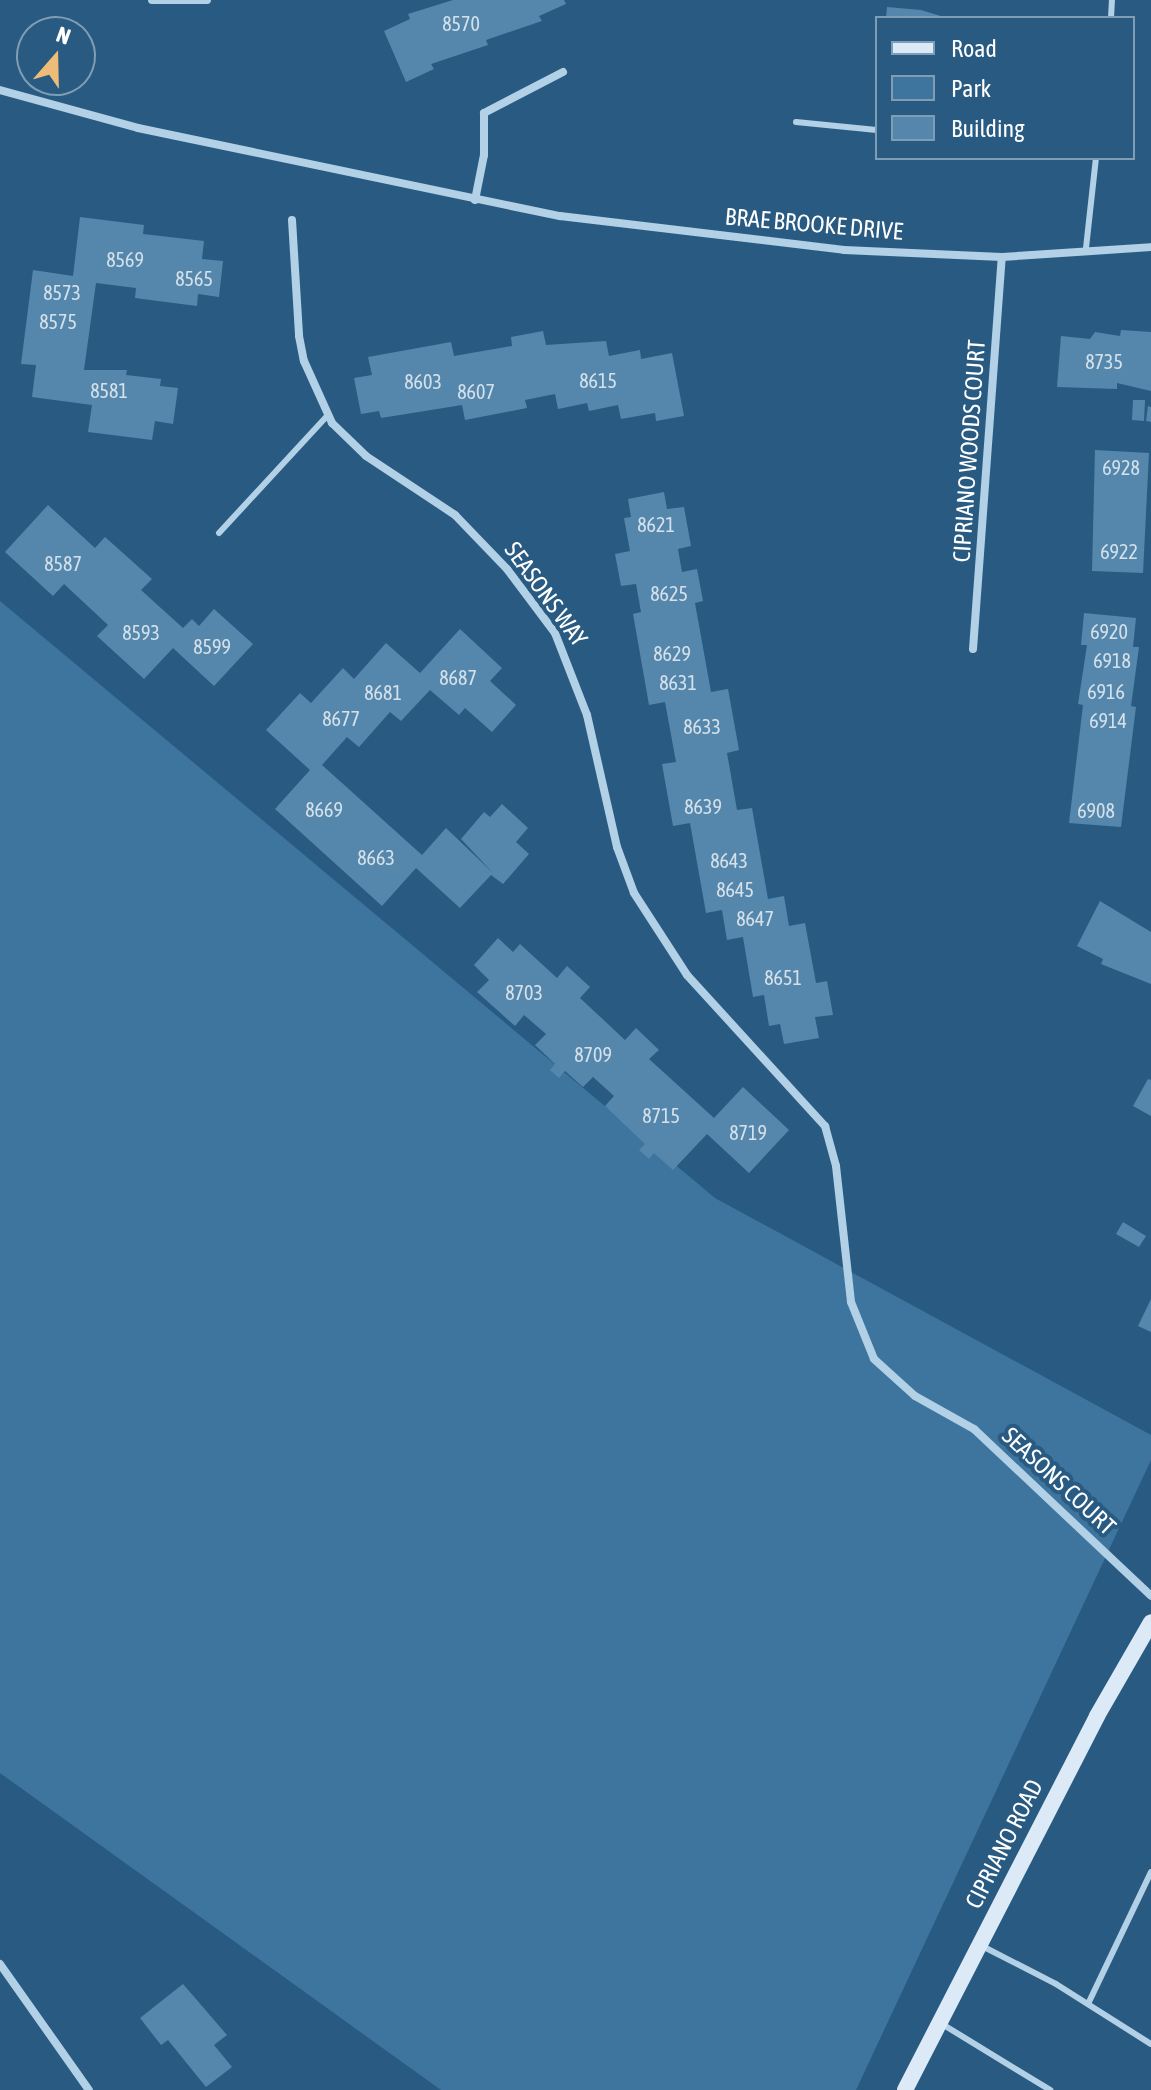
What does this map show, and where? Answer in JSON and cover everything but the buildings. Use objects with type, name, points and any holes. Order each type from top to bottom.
[{"type":"street","points":[[152,0],[207,0]]},
{"type":"street","points":[[475,200],[484,155],[484,113],[563,72]]},
{"type":"street","name":"BRAE BROOKE DRIVE","points":[[0,90],[138,128],[475,200],[735,239],[1002,257],[1080,253],[1086,248],[1151,247]]},
{"type":"street","name":"SEASONS WAY","points":[[292,220],[299,336],[328,415],[366,456],[455,515],[507,569],[555,633],[572,665],[602,766],[617,847],[634,893],[687,975],[825,1126],[836,1166],[851,1302],[874,1359],[915,1396],[974,1429]]},
{"type":"street","name":"CIPRIANO WOODS COURT","points":[[973,649],[1002,257]]},
{"type":"street","name":"SEASONS COURT","points":[[974,1429],[1151,1596]]},
{"type":"street","name":"CIPRIANO ROAD","points":[[905,2090],[979,1944],[1151,1622]]},
{"type":"street","points":[[0,1964],[89,2090]]},
{"type":"lane","points":[[796,122],[875,130]]},
{"type":"lane","points":[[1086,248],[1096,160]]},
{"type":"lane","points":[[219,533],[328,415]]},
{"type":"lane","points":[[1088,2004],[1151,1872]]},
{"type":"lane","points":[[979,1944],[1088,2004],[1151,2044]]},
{"type":"lane","points":[[939,2023],[1050,2090]]},
{"type":"green space","points":[[0,601],[715,1198],[1151,1435],[1151,1460],[856,2090],[441,2090],[0,1773]]}]
